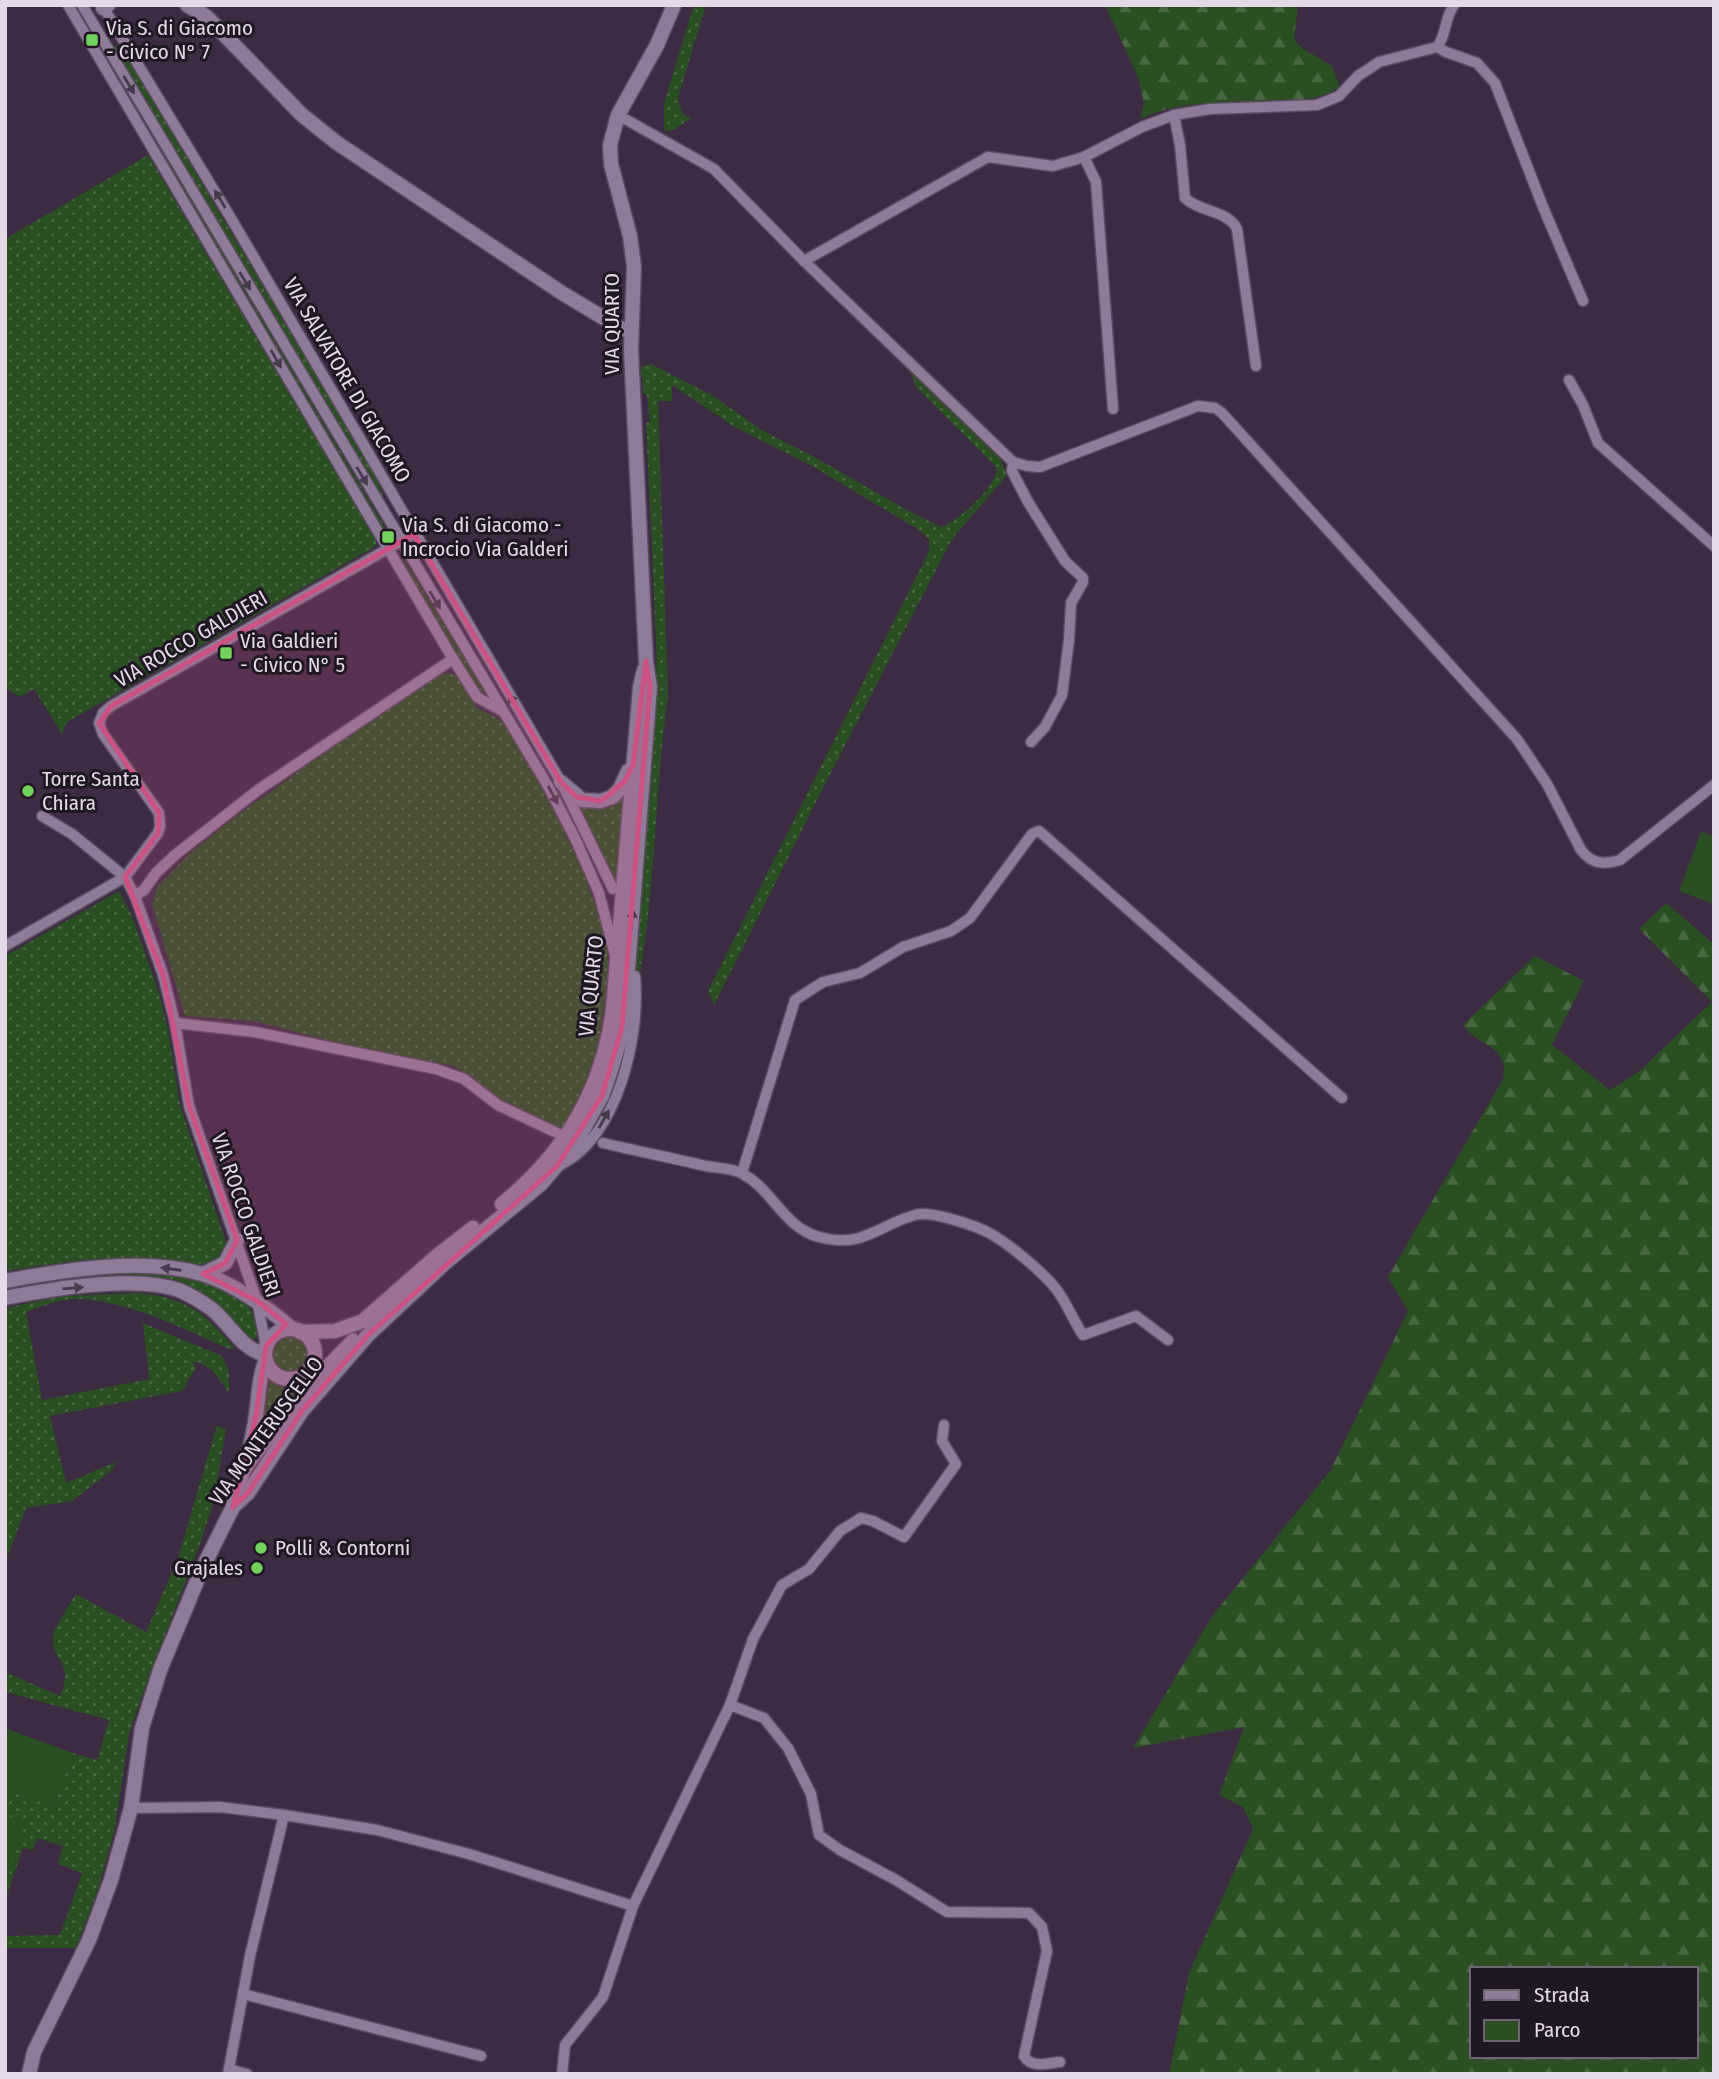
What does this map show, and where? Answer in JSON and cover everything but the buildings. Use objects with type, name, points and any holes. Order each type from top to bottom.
[{"type":"street","name":"VIA SALVATORE DI GIACOMO","points":[[68,5],[453,659],[477,697],[502,711]]},
{"type":"street","name":"VIA SALVATORE DI GIACOMO","points":[[82,5],[548,786],[599,893],[616,959]]},
{"type":"street","points":[[187,5],[207,17],[302,115],[337,143],[562,293],[622,329],[631,331]]},
{"type":"street","name":"VIA QUARTO","points":[[557,1166],[575,1144],[602,1096],[617,1052],[622,1027],[650,687],[646,661],[631,331],[634,282],[632,251],[610,155],[618,115],[657,44],[674,5]]},
{"type":"street","points":[[804,261],[989,158],[1054,166],[1084,157],[1142,127],[1174,115],[1210,109],[1317,104],[1339,96],[1368,67],[1437,47],[1442,41],[1445,23],[1454,5]]},
{"type":"street","name":"VIA SALVATORE DI GIACOMO","points":[[104,6],[561,782],[613,889]]},
{"type":"street","points":[[1437,47],[1477,63],[1495,83],[1583,301]]},
{"type":"street","points":[[618,115],[714,170],[804,261],[1013,462],[1040,467],[1198,405],[1215,408],[1517,740],[1548,784],[1587,858],[1608,863],[1620,860],[1714,785]]},
{"type":"street","points":[[1174,115],[1185,198],[1190,204],[1231,220],[1237,229],[1256,366]]},
{"type":"street","points":[[1084,157],[1096,182],[1113,409]]},
{"type":"street","points":[[1569,380],[1583,405],[1598,443],[1714,547]]},
{"type":"street","points":[[1013,462],[1012,471],[1028,502],[1065,561],[1083,578],[1071,603],[1062,695],[1045,727],[1031,742]]},
{"type":"street","name":"VIA ROCCO GALDIERI","points":[[265,1354],[257,1301],[190,1106],[163,975],[135,895],[125,877],[154,840],[160,819],[156,807],[100,729],[99,723],[103,713],[111,706],[414,534]]},
{"type":"street","points":[[135,895],[144,890],[156,873],[175,855],[258,790],[453,659]]},
{"type":"street","name":"VIA QUARTO","points":[[296,1330],[335,1331],[363,1321],[437,1256],[514,1194],[548,1159],[580,1113],[599,1072],[610,1031],[640,687],[646,661]]},
{"type":"street","points":[[561,782],[582,800],[601,801],[612,797],[620,789],[625,775],[633,765]]},
{"type":"street","points":[[5,946],[125,877],[72,834],[42,816]]},
{"type":"street","points":[[742,1173],[794,1000],[823,982],[860,973],[903,947],[951,931],[970,918],[1032,834],[1039,831],[1342,1098]]},
{"type":"street","points":[[557,1166],[574,1158],[592,1139],[614,1101],[629,1056],[635,1023],[635,976]]},
{"type":"street","points":[[175,1023],[255,1032],[436,1069],[464,1079],[498,1105],[557,1133]]},
{"type":"street","points":[[603,1143],[742,1173],[764,1191],[793,1224],[802,1231],[820,1237],[860,1239],[923,1214],[980,1230],[1001,1242],[1055,1287],[1083,1335],[1136,1316],[1168,1340]]},
{"type":"street","name":"VIA MONTERUSCELLO","points":[[29,2074],[38,2042],[89,1940],[111,1880],[131,1808],[142,1728],[160,1670],[202,1569],[233,1507],[248,1493],[287,1432],[318,1374],[533,1191],[557,1166]]},
{"type":"street","points":[[203,1274],[225,1263],[237,1240]]},
{"type":"street","points":[[5,1280],[60,1272],[130,1267],[165,1268],[203,1274],[257,1301],[311,1341],[318,1374]]},
{"type":"street","points":[[5,1298],[33,1292],[131,1284],[181,1291],[201,1301],[221,1316],[242,1343],[259,1379]]},
{"type":"street","points":[[233,1507],[245,1471],[265,1354],[276,1333],[296,1330]]},
{"type":"street","points":[[245,1471],[318,1374],[353,1338]]},
{"type":"street","points":[[242,1343],[254,1352],[265,1354]]},
{"type":"street","points":[[265,1354],[275,1375],[282,1378],[318,1374]]},
{"type":"street","points":[[562,2074],[565,2045],[603,1997],[633,1906],[730,1705],[752,1639],[782,1585],[809,1569],[840,1531],[861,1518],[873,1521],[904,1537],[956,1464],[942,1441],[944,1425]]},
{"type":"street","points":[[730,1705],[764,1717],[788,1748],[811,1794],[819,1835],[840,1850],[896,1880],[947,1913],[1029,1913],[1042,1927],[1047,1951],[1024,2056],[1028,2062],[1034,2064],[1060,2062]]},
{"type":"street","points":[[131,1808],[220,1807],[284,1815],[421,1840],[633,1906]]},
{"type":"street","points":[[247,2074],[228,2071],[284,1815]]},
{"type":"street","points":[[243,1994],[481,2056]]},
{"type":"highlighted area","points":[[414,534],[561,782],[577,797],[601,801],[624,782],[633,765],[646,661],[650,687],[622,1027],[602,1096],[557,1166],[368,1335],[302,1411],[248,1493],[233,1507],[256,1416],[266,1346],[286,1324],[257,1301],[203,1274],[225,1263],[237,1240],[189,1106],[163,975],[125,877],[158,833],[159,813],[99,723],[111,706]]},
{"type":"green space","points":[[694,5],[706,5],[678,98],[683,113],[691,118],[672,131],[664,130],[664,105]]},
{"type":"green space","points":[[1105,5],[1298,5],[1294,40],[1332,66],[1340,87],[1306,99],[1186,106],[1170,108],[1140,119],[1144,103],[1138,77]]},
{"type":"green space","points":[[116,46],[131,64],[376,476],[394,518],[114,47]]},
{"type":"green space","points":[[107,57],[390,536],[387,538],[104,58]]},
{"type":"green space","points":[[148,155],[376,540],[376,546],[67,722],[62,734],[34,689],[20,697],[5,688],[5,239]]},
{"type":"green space","points":[[651,364],[715,397],[760,429],[941,527],[974,504],[997,471],[916,387],[910,372],[1001,460],[1007,475],[952,539],[714,1005],[708,991],[929,551],[929,539],[916,528],[814,467],[733,426],[672,385],[672,401],[658,401],[668,695],[645,938],[640,973],[632,974],[647,818],[657,663],[646,423],[650,422],[647,395],[643,393],[641,367]]},
{"type":"green space","points":[[403,558],[485,692],[481,696],[400,559]]},
{"type":"green space","points":[[439,675],[456,675],[463,682],[476,707],[504,722],[542,786],[580,864],[600,917],[607,945],[609,974],[595,1065],[565,1130],[501,1101],[453,1066],[353,1047],[254,1021],[185,1016],[152,904],[157,887],[189,854],[231,820],[334,746]]},
{"type":"green space","points":[[624,797],[618,887],[614,889],[615,879],[579,804]]},
{"type":"green space","points":[[1701,832],[1714,836],[1714,904],[1679,891]]},
{"type":"green space","points":[[119,891],[132,916],[159,993],[180,1105],[226,1242],[225,1246],[217,1259],[199,1265],[124,1258],[5,1271],[5,956]]},
{"type":"green space","points":[[1666,903],[1714,944],[1714,2074],[1169,2074],[1189,1973],[1253,1829],[1243,1807],[1219,1795],[1244,1727],[1133,1748],[1213,1615],[1330,1471],[1408,1311],[1388,1277],[1503,1079],[1502,1059],[1497,1052],[1463,1025],[1535,956],[1584,981],[1552,1045],[1610,1090],[1638,1072],[1712,1002],[1639,929]]},
{"type":"green space","points":[[131,1272],[194,1280],[226,1290],[249,1307],[257,1338],[248,1341],[219,1310],[184,1286],[5,1292],[5,1286],[40,1279]]},
{"type":"green space","points":[[135,1293],[166,1297],[191,1308],[213,1324],[234,1348],[229,1349],[156,1317],[116,1305],[79,1299],[52,1303],[26,1312],[42,1400],[149,1379],[143,1323],[222,1356],[229,1371],[229,1393],[212,1370],[198,1362],[193,1363],[196,1368],[182,1391],[50,1416],[66,1483],[116,1462],[112,1470],[72,1501],[26,1508],[5,1563],[5,1308],[63,1296]]},
{"type":"green space","points":[[289,1335],[303,1340],[308,1354],[303,1368],[289,1373],[275,1368],[270,1354],[275,1340]]},
{"type":"green space","points":[[270,1381],[285,1385],[304,1385],[256,1451]]},
{"type":"green space","points":[[217,1425],[226,1430],[213,1504],[129,1734],[115,1828],[97,1893],[76,1948],[5,1948],[5,1936],[60,1935],[82,1873],[58,1864],[63,1846],[37,1838],[33,1850],[23,1848],[5,1901],[5,1789],[54,1806],[73,1753],[97,1760],[109,1720],[5,1692],[5,1672],[60,1696],[65,1676],[53,1639],[76,1594],[146,1632],[178,1558]]},
{"type":"green space","points":[[5,1728],[73,1753],[54,1806],[5,1789]]},
{"type":"green space","points":[[5,1815],[25,1822],[5,1876]]},
{"type":"place","name":"Via S. di Giacomo - Civico N° 7","points":[[92,40]]},
{"type":"place","name":"Via S. di Giacomo - Incrocio Via Galderi","points":[[388,537]]},
{"type":"place","name":"Via Galdieri - Civico N° 5","points":[[226,653]]},
{"type":"place","name":"Torre Santa Chiara","points":[[28,791]]},
{"type":"place","name":"Polli & Contorni","points":[[261,1548]]},
{"type":"place","name":"Grajales","points":[[257,1568]]}]
